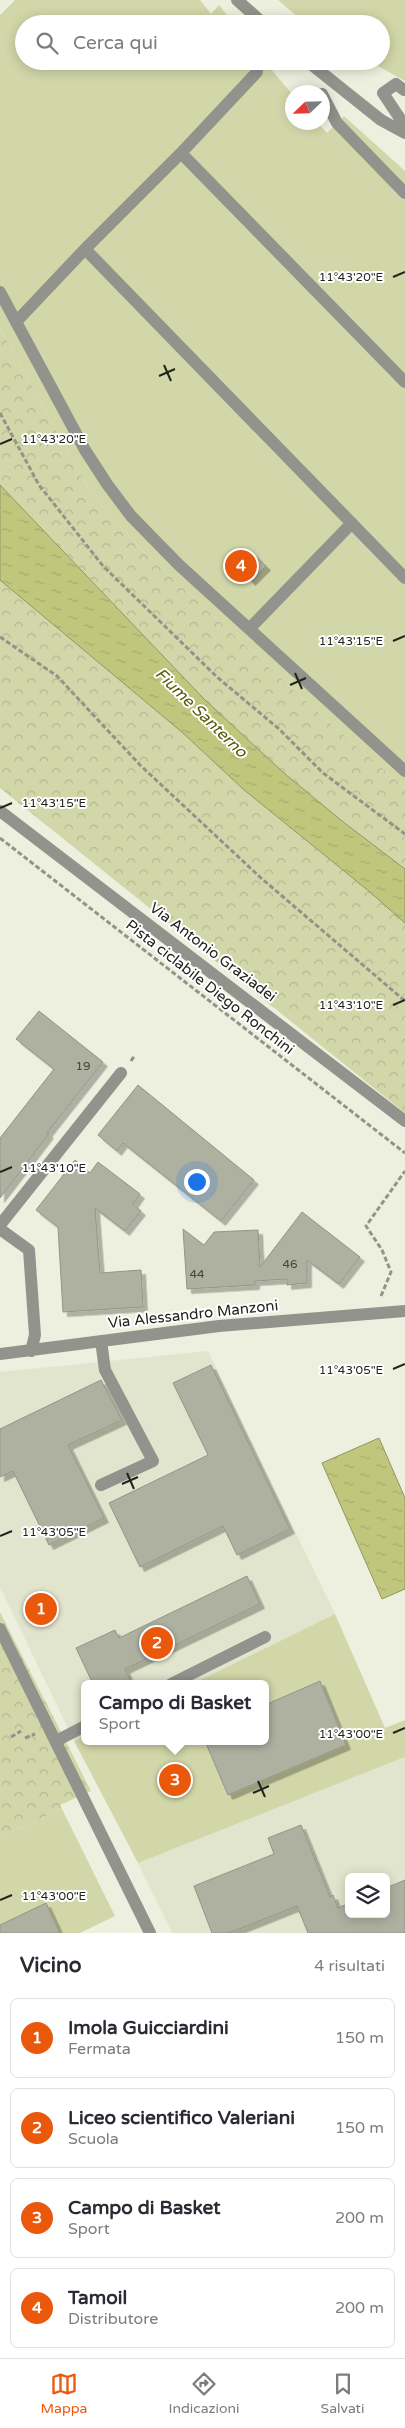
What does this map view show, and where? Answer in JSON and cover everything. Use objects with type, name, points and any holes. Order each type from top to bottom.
[{"type":"street","points":[[237,0],[254,15]]},
{"type":"street","points":[[311,70],[318,85]]},
{"type":"street","points":[[318,70],[381,120],[405,133]]},
{"type":"street","points":[[16,322],[85,249],[181,153],[257,72]]},
{"type":"street","points":[[404,90],[396,84],[383,93],[405,126]]},
{"type":"street","points":[[330,109],[337,123],[405,193]]},
{"type":"street","points":[[181,153],[405,382]]},
{"type":"street","points":[[85,249],[405,578]]},
{"type":"street","points":[[0,292],[85,450],[107,484],[132,516],[179,565],[405,771]]},
{"type":"street","points":[[249,629],[352,523]]},
{"type":"street","name":"Via Antonio Graziadei","points":[[0,811],[405,1121]]},
{"type":"street","points":[[31,1350],[35,1335],[29,1250],[0,1227],[121,1073]]},
{"type":"street","name":"Via Alessandro Manzoni","points":[[391,1311],[405,1305]]},
{"type":"street","name":"Via Alessandro Manzoni","points":[[0,1354],[219,1326],[405,1311]]},
{"type":"street","points":[[101,1341],[104,1370],[153,1461],[101,1485]]},
{"type":"street","points":[[0,1629],[150,1933]]},
{"type":"street","points":[[179,1680],[265,1637]]},
{"type":"street","points":[[56,1740],[81,1728]]},
{"type":"path","points":[[0,413],[39,485],[103,566],[217,677],[279,729],[323,773],[405,834]]},
{"type":"path","points":[[0,637],[57,676],[140,765],[261,878],[405,1001]]},
{"type":"path","name":"Pista ciclabile Diego Ronchini","points":[[0,838],[405,1153]]},
{"type":"path","points":[[379,1300],[391,1272],[382,1250],[366,1226],[405,1171]]},
{"type":"path","points":[[11,1737],[22,1731]]},
{"type":"shaded area","points":[[208,1351],[335,1614],[200,1680],[81,1680],[81,1737],[74,1741],[0,1587],[0,1372]]},
{"type":"shaded area","points":[[405,1757],[405,1933],[172,1933],[138,1863]]},
{"type":"green space","points":[[15,0],[200,0],[211,14],[219,5],[227,15],[15,15],[15,70],[272,70],[285,86],[285,130],[324,130],[327,133],[344,116],[405,171],[405,788],[323,717],[141,549],[90,492],[0,328],[0,15]]},
{"type":"green space","points":[[278,0],[405,0],[405,81],[385,70],[390,70],[390,15],[296,15]]},
{"type":"green space","points":[[0,328],[90,492],[141,549],[323,717],[405,788],[405,869],[285,774],[204,699],[0,485]]},
{"type":"green space","points":[[0,580],[183,733],[243,789],[370,892],[405,923],[405,1113],[0,788]]},
{"type":"green space","points":[[0,1612],[91,1791],[60,1805],[62,1809],[0,1837]]},
{"type":"green space","points":[[335,1614],[385,1728],[405,1720],[405,1757],[138,1863],[74,1741],[81,1737],[81,1745],[269,1745],[269,1680],[200,1680]]},
{"type":"green space","points":[[62,1809],[115,1916],[80,1933],[60,1933],[46,1904],[0,1925],[0,1837]]},
{"type":"water","name":"Fiume Santerno","points":[[0,485],[204,699],[285,774],[405,869],[405,923],[370,892],[243,789],[183,733],[0,580]]},
{"type":"water","points":[[379,1438],[405,1498],[405,1589],[382,1599],[322,1463]]},
{"type":"building","points":[[251,552],[266,566],[251,581],[237,566]]},
{"type":"building","points":[[39,1011],[103,1062],[47,1133],[49,1134],[0,1198],[0,1138],[54,1069],[16,1039]]},
{"type":"building","points":[[138,1085],[254,1180],[221,1221],[123,1143],[117,1151],[98,1135]]},
{"type":"building","points":[[75,1160],[90,1173],[98,1162],[140,1194],[133,1204],[141,1211],[125,1231],[95,1208],[100,1273],[141,1270],[143,1307],[63,1312],[58,1227],[36,1210]]},
{"type":"building","points":[[302,1212],[360,1257],[339,1284],[307,1260],[307,1283],[287,1285],[287,1279],[255,1281],[255,1285],[187,1289],[183,1229],[204,1245],[214,1232],[258,1230],[260,1267]]},
{"type":"building","points":[[211,1365],[290,1529],[237,1555],[223,1526],[140,1567],[109,1503],[208,1455],[173,1383]]},
{"type":"building","points":[[101,1380],[122,1420],[68,1445],[104,1518],[49,1545],[13,1471],[0,1477],[0,1429]]},
{"type":"building","points":[[247,1576],[260,1604],[125,1669],[130,1680],[91,1680],[76,1648],[115,1630],[119,1638]]},
{"type":"building","points":[[320,1681],[346,1745],[228,1795],[207,1745],[269,1745],[269,1703]]},
{"type":"building","points":[[301,1825],[330,1897],[333,1895],[338,1908],[345,1905],[345,1918],[390,1918],[390,1886],[405,1880],[405,1933],[308,1933],[297,1906],[229,1933],[212,1933],[194,1886],[274,1854],[268,1838]]},
{"type":"building","points":[[46,1903],[60,1933],[0,1933],[0,1925]]},
{"type":"place","name":"Tamoil","points":[[241,566]]},
{"type":"place","name":"Imola Guicciardini","points":[[41,1609]]},
{"type":"place","name":"Liceo scientifico Valeriani","points":[[157,1643]]},
{"type":"place","name":"Campo di Basket","points":[[175,1780]]}]
